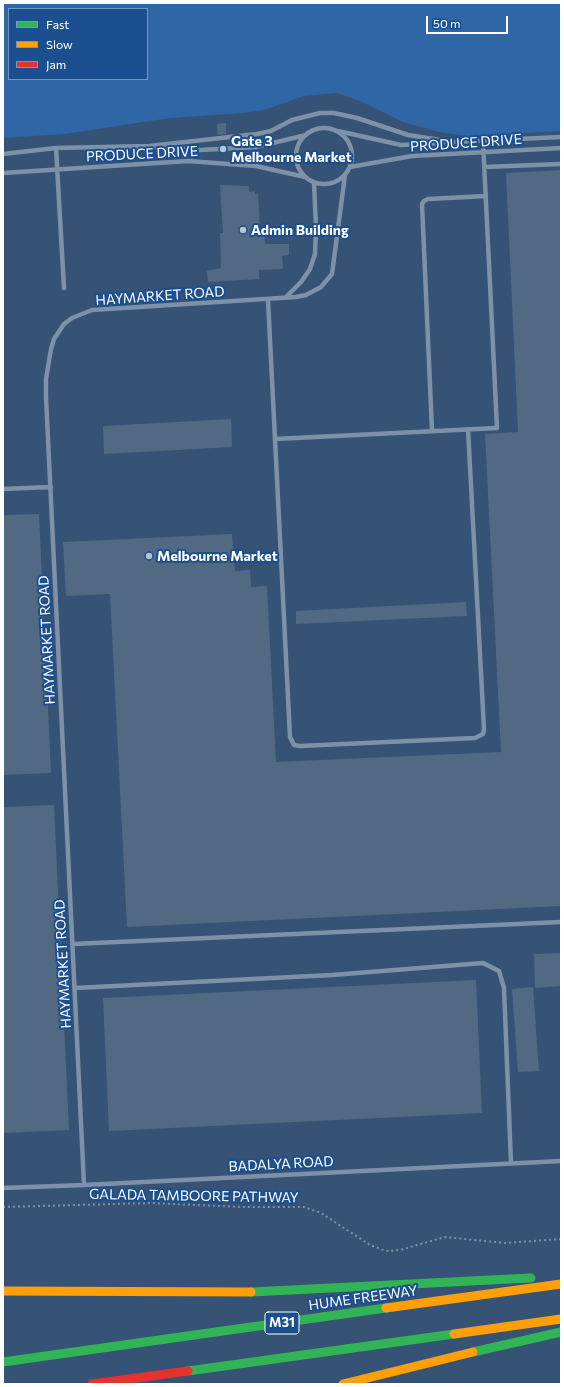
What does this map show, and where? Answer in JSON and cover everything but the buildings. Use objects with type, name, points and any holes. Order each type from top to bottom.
[{"type":"highway","points":[[3,1291],[217,1293],[290,1291],[541,1277]]},
{"type":"highway","name":"HUME FREEWAY","points":[[3,1362],[561,1284]]},
{"type":"highway","points":[[92,1384],[561,1319]]},
{"type":"highway","points":[[343,1384],[392,1371],[561,1332]]},
{"type":"lane","name":"PRODUCE DRIVE","points":[[3,154],[56,148],[149,146],[257,134],[271,130],[292,120],[320,113],[334,113],[357,118],[408,135],[453,142]]},
{"type":"lane","points":[[319,129],[332,130],[340,134],[349,145],[352,158],[350,167],[344,175],[330,184],[314,182],[305,177],[299,170],[296,160],[300,142],[306,135],[319,129]]},
{"type":"lane","name":"PRODUCE DRIVE","points":[[332,130],[401,145],[561,137]]},
{"type":"lane","name":"PRODUCE DRIVE","points":[[149,146],[177,150],[256,147],[306,135]]},
{"type":"lane","points":[[275,438],[497,428],[483,141]]},
{"type":"lane","points":[[56,148],[64,288]]},
{"type":"lane","name":"PRODUCE DRIVE","points":[[350,167],[412,156],[561,148]]},
{"type":"lane","name":"PRODUCE DRIVE","points":[[3,172],[58,170],[188,161],[256,166],[305,177]]},
{"type":"lane","points":[[484,168],[561,164]]},
{"type":"lane","name":"HAYMARKET ROAD","points":[[84,1185],[46,379],[54,339],[64,324],[77,316],[92,310],[268,300],[306,295],[321,286],[332,274],[344,175]]},
{"type":"lane","points":[[286,297],[301,282],[310,268],[315,254],[316,228],[314,182]]},
{"type":"lane","points":[[432,430],[422,204],[428,199],[486,196]]},
{"type":"lane","points":[[268,300],[290,740],[297,746],[475,738],[482,734],[484,729],[468,429]]},
{"type":"lane","points":[[3,489],[50,487]]},
{"type":"lane","points":[[73,944],[561,922]]},
{"type":"lane","points":[[75,988],[332,975],[483,963],[499,971],[504,988],[511,1163]]},
{"type":"lane","name":"BADALYA ROAD","points":[[3,1188],[561,1161]]},
{"type":"path","name":"GALADA TAMBOORE PATHWAY","points":[[3,1207],[151,1203],[243,1207],[304,1207],[321,1212],[370,1245],[386,1251],[400,1250],[445,1236],[505,1243],[561,1239]]},
{"type":"shaded area","points":[[3,3],[561,3],[561,131],[467,136],[439,132],[403,122],[362,102],[337,93],[304,96],[264,110],[244,113],[170,118],[65,134],[3,138]]},
{"type":"traffic: fast","points":[[251,1292],[531,1278]]},
{"type":"traffic: fast","points":[[3,1362],[386,1308]]},
{"type":"traffic: fast","points":[[473,1352],[561,1332]]},
{"type":"traffic: fast","points":[[188,1371],[454,1334]]},
{"type":"traffic: slow","points":[[386,1308],[561,1284]]},
{"type":"traffic: slow","points":[[3,1291],[251,1292]]},
{"type":"traffic: slow","points":[[454,1334],[561,1319]]},
{"type":"traffic: slow","points":[[343,1384],[473,1352]]},
{"type":"traffic: jam","points":[[92,1384],[188,1371]]},
{"type":"place","name":"Gate 3 Melbourne Market","points":[[223,149]]},
{"type":"place","name":"Admin Building","points":[[243,230]]},
{"type":"place","name":"Melbourne Market","points":[[149,556]]}]
